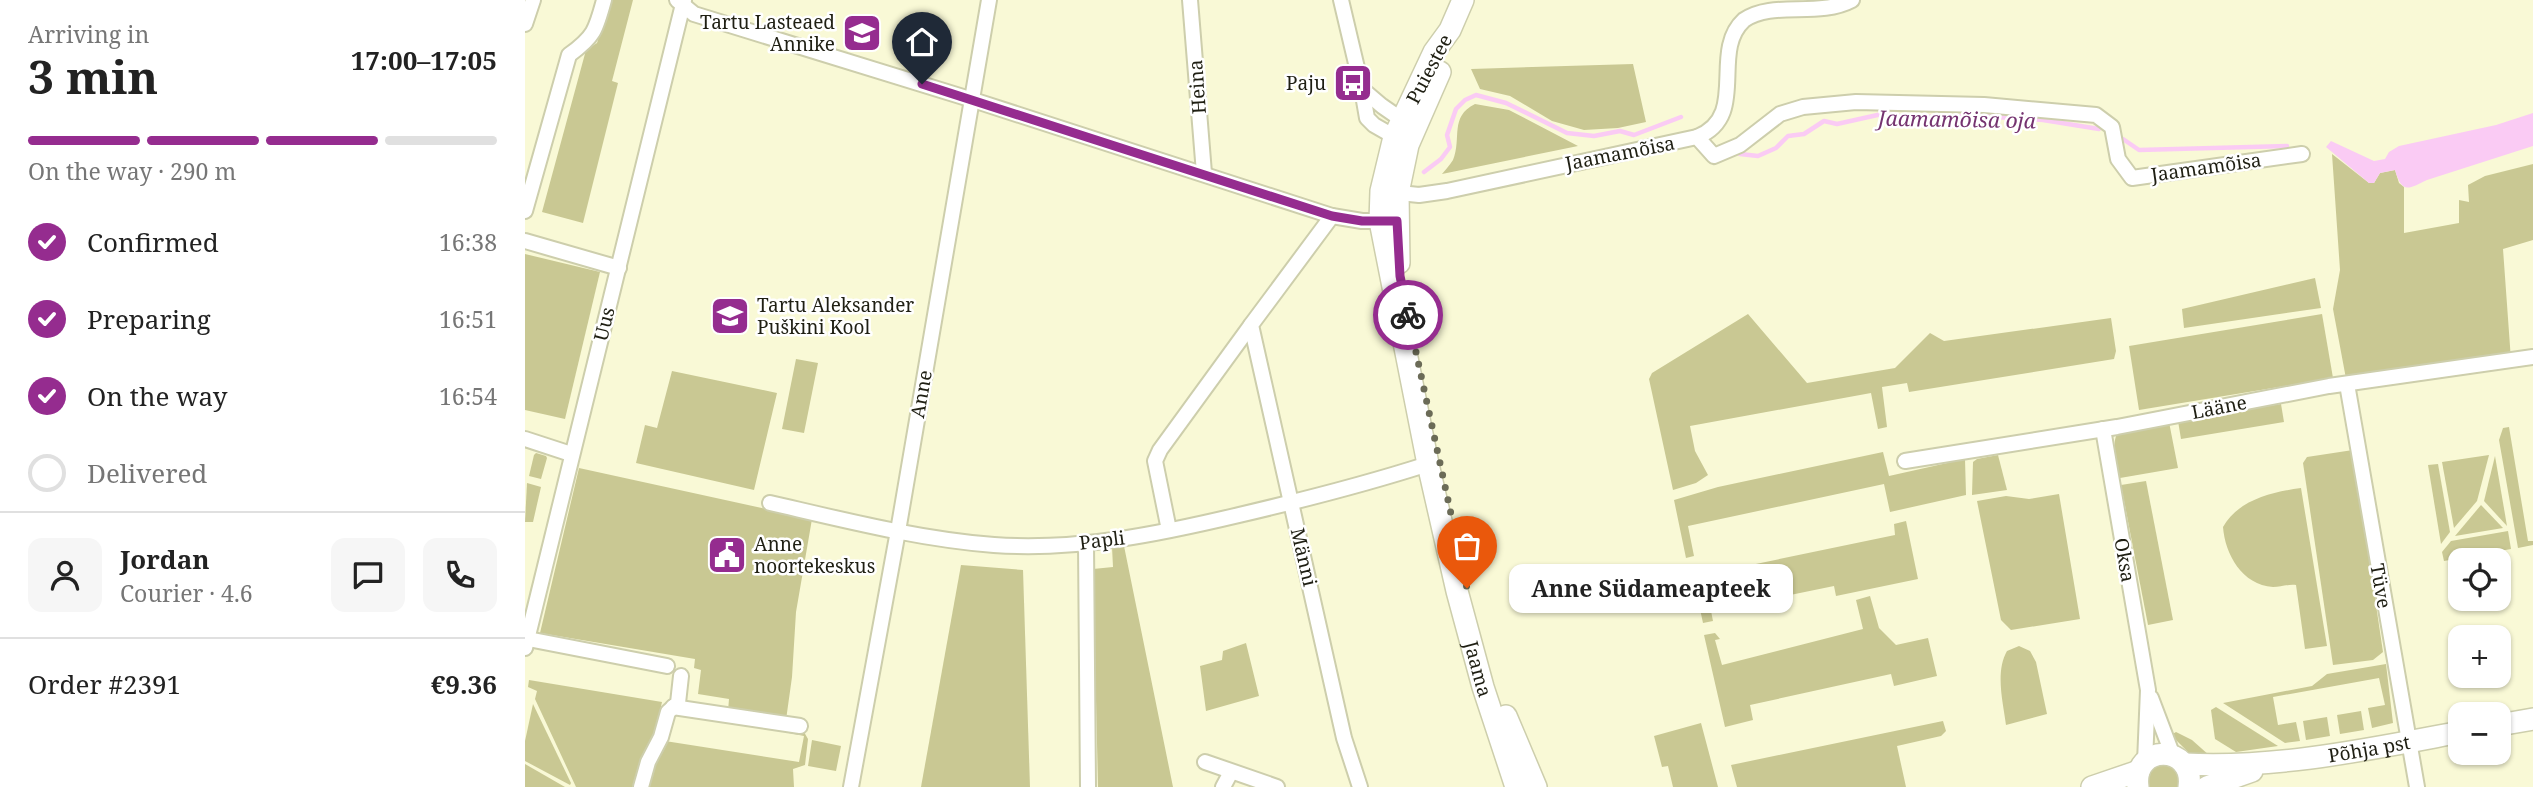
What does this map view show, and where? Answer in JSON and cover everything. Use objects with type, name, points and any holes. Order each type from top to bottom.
[{"type":"main road","name":"Puiestee","points":[[1405,133],[1433,52],[1450,30],[1463,0]]},
{"type":"main road","name":"Jaama","points":[[1405,133],[1390,192],[1389,221],[1428,464],[1470,644],[1516,787]]},
{"type":"main road","name":"Jaama","points":[[1389,221],[1478,638],[1508,724],[1536,787]]},
{"type":"main road","points":[[2511,723],[2533,719]]},
{"type":"main road","name":"Põhja pst","points":[[2140,773],[2161,754],[2178,760],[2219,766],[2277,763],[2448,734]]},
{"type":"main road","points":[[2178,760],[2189,774],[2189,787]]},
{"type":"main road","name":"Põhja pst","points":[[2207,787],[2277,763]]},
{"type":"main road","points":[[2092,787],[2140,773]]},
{"type":"street","points":[[525,24],[533,0]]},
{"type":"street","points":[[525,211],[569,55],[586,43],[597,28],[604,0]]},
{"type":"street","name":"Anne","points":[[851,787],[989,0]]},
{"type":"street","name":"Heina","points":[[1190,0],[1204,173]]},
{"type":"street","points":[[1341,0],[1367,118],[1374,125],[1405,133]]},
{"type":"street","points":[[1697,137],[1705,134],[1719,120],[1727,103],[1730,43],[1734,32],[1747,18],[1764,8],[1826,7],[1852,0]]},
{"type":"street","points":[[681,2],[694,14],[1204,173],[1332,216],[1389,221]]},
{"type":"street","name":"Uus","points":[[526,644],[619,268],[681,2]]},
{"type":"street","name":"Jaamamõisa","points":[[1390,192],[1419,195],[1447,191],[1697,137],[1714,156],[1740,145],[1780,114],[1803,107],[1856,102],[1984,105],[2096,114],[2112,127],[2118,159],[2132,178],[2301,154]]},
{"type":"street","points":[[1169,530],[1155,461],[1160,450],[1332,216]]},
{"type":"street","points":[[525,242],[619,268]]},
{"type":"street","name":"Männi","points":[[1251,325],[1344,738],[1360,787]]},
{"type":"street","name":"Lääne","points":[[1905,461],[2103,429],[2329,386],[2533,357]]},
{"type":"street","name":"Tüve","points":[[2347,384],[2417,787]]},
{"type":"street","name":"Oksa","points":[[2103,429],[2148,690],[2178,760]]},
{"type":"street","points":[[525,439],[571,454]]},
{"type":"street","name":"Papli","points":[[770,503],[898,531],[994,545],[1086,544],[1169,530],[1291,503],[1428,464]]},
{"type":"street","points":[[1086,544],[1087,787]]},
{"type":"street","points":[[526,644],[667,666]]},
{"type":"street","points":[[641,787],[668,712],[678,703],[681,676]]},
{"type":"street","name":"Oksa","points":[[2140,773],[2148,690]]},
{"type":"street","points":[[673,707],[800,726]]},
{"type":"street","points":[[1205,762],[1277,787]]},
{"type":"street","points":[[1223,787],[1231,772]]},
{"type":"shaded area","points":[[611,0],[633,0],[612,81],[618,83],[583,223],[542,212],[586,50],[597,43]]},
{"type":"shaded area","points":[[1633,64],[1646,122],[1618,128],[1584,130],[1552,121],[1510,96],[1480,89],[1471,69]]},
{"type":"shaded area","points":[[1475,104],[1509,110],[1578,146],[1442,174],[1453,160],[1462,115]]},
{"type":"shaded area","points":[[2533,113],[2533,146],[2410,187],[2400,183],[2395,170],[2380,173],[2374,183],[2369,183],[2326,147],[2331,141],[2374,161],[2385,159],[2389,152],[2399,146],[2496,125]]},
{"type":"shaded area","points":[[2332,154],[2369,183],[2374,183],[2380,173],[2395,170],[2399,183],[2404,187],[2404,233],[2459,223],[2459,200],[2469,202],[2468,185],[2485,176],[2533,164],[2533,240],[2503,249],[2511,360],[2347,384],[2333,309],[2340,270]]},
{"type":"shaded area","points":[[525,254],[600,272],[565,419],[525,410]]},
{"type":"shaded area","points":[[2315,278],[2321,308],[2184,328],[2182,309]]},
{"type":"shaded area","points":[[1748,314],[1807,383],[1895,368],[1930,333],[1944,341],[2111,318],[2116,351],[2114,359],[1909,392],[1907,383],[1882,387],[1887,427],[1878,429],[1871,393],[1690,426],[1695,451],[1708,475],[1696,483],[1673,490],[1649,379],[1652,373]]},
{"type":"shaded area","points":[[2322,314],[2333,378],[2139,410],[2129,346]]},
{"type":"shaded area","points":[[796,359],[818,363],[804,433],[782,429]]},
{"type":"shaded area","points":[[672,371],[777,393],[754,490],[636,463],[645,425],[657,428]]},
{"type":"shaded area","points":[[2281,404],[2284,422],[2181,439],[2178,421]]},
{"type":"shaded area","points":[[2169,422],[2178,468],[2120,478],[2115,449],[2118,432]]},
{"type":"shaded area","points":[[2509,427],[2528,541],[2533,541],[2533,545],[2518,548],[2499,440],[2503,428]]},
{"type":"shaded area","points":[[2353,450],[2383,652],[2373,660],[2333,665],[2303,463],[2307,457]]},
{"type":"shaded area","points":[[1883,452],[1889,476],[1965,459],[1966,495],[1890,512],[1884,484],[1688,526],[1694,556],[1686,558],[1674,500],[1718,487]]},
{"type":"shaded area","points":[[536,453],[547,458],[541,479],[529,476]]},
{"type":"shaded area","points":[[1998,455],[2007,490],[1972,495],[1973,462]]},
{"type":"shaded area","points":[[2489,455],[2477,501],[2454,528],[2442,462]]},
{"type":"shaded area","points":[[2495,456],[2507,526],[2484,501]]},
{"type":"shaded area","points":[[2438,464],[2450,532],[2441,544],[2428,465]]},
{"type":"shaded area","points":[[579,468],[812,519],[796,612],[786,720],[728,711],[729,699],[698,694],[701,670],[694,668],[695,659],[540,633]]},
{"type":"shaded area","points":[[2146,481],[2173,620],[2148,625],[2121,485]]},
{"type":"shaded area","points":[[527,483],[541,487],[533,522],[525,522]]},
{"type":"shaded area","points":[[2301,488],[2327,646],[2305,649],[2296,585],[2273,587],[2252,581],[2232,557],[2223,527],[2237,510],[2257,499]]},
{"type":"shaded area","points":[[2059,494],[2080,619],[2011,630],[2001,620],[1977,501],[2006,496],[2029,499]]},
{"type":"shaded area","points":[[2481,505],[2503,528],[2455,536]]},
{"type":"shaded area","points":[[1906,521],[1918,579],[1836,596],[1834,586],[1711,611],[1713,621],[1703,623],[1693,577],[1895,535],[1894,524]]},
{"type":"shaded area","points":[[2508,531],[2511,548],[2448,548],[2448,560],[2444,561],[2442,552],[2451,541]]},
{"type":"shaded area","points":[[1124,546],[1173,787],[1098,787],[1093,569],[1113,567],[1112,547]]},
{"type":"shaded area","points":[[961,565],[1023,570],[1030,787],[921,787]]},
{"type":"shaded area","points":[[1870,596],[1879,628],[1896,645],[1928,638],[1937,676],[1894,686],[1891,674],[1750,705],[1753,720],[1725,727],[1704,635],[1715,633],[1720,639],[1715,640],[1722,665],[1863,629],[1856,600]]},
{"type":"shaded area","points":[[1246,643],[1259,696],[1206,711],[1200,666],[1222,660],[1223,651]]},
{"type":"shaded area","points":[[2019,646],[2030,651],[2036,662],[2047,714],[2006,725],[2001,668],[2007,651]]},
{"type":"shaded area","points":[[2386,664],[2393,723],[2372,728],[2368,708],[2385,705],[2379,678],[2273,697],[2278,725],[2296,722],[2300,741],[2285,743],[2223,703],[2312,686],[2327,674]]},
{"type":"shaded area","points":[[529,680],[662,702],[637,787],[576,787],[535,699],[537,691],[528,687]]},
{"type":"shaded area","points":[[533,704],[570,785],[525,761],[525,741]]},
{"type":"shaded area","points":[[2216,707],[2278,746],[2236,752],[2215,739],[2211,710]]},
{"type":"shaded area","points":[[2361,711],[2364,730],[2340,734],[2337,715]]},
{"type":"shaded area","points":[[2327,717],[2330,736],[2306,740],[2303,721]]},
{"type":"shaded area","points":[[1943,721],[1946,731],[1941,736],[1897,746],[1906,787],[1737,787],[1731,765]]},
{"type":"shaded area","points":[[1701,723],[1718,787],[1673,787],[1668,766],[1662,767],[1654,736]]},
{"type":"shaded area","points":[[792,730],[804,732],[808,739],[805,765],[793,769],[794,787],[645,787],[665,741],[799,762],[804,736],[789,733]]},
{"type":"shaded area","points":[[2176,732],[2192,740],[2210,756],[2195,759],[2171,735]]},
{"type":"shaded area","points":[[812,740],[841,746],[836,771],[808,766]]},
{"type":"shaded area","points":[[2170,760],[2184,787],[2142,787],[2145,768]]},
{"type":"shaded area","points":[[525,764],[565,787],[525,787]]},
{"type":"waterway","name":"Jaamamõisa oja","points":[[1424,172],[1441,159],[1450,147],[1447,135],[1456,109],[1465,100],[1476,95],[1506,103],[1567,133],[1594,136],[1620,131],[1634,135],[1681,117]]},
{"type":"waterway","name":"Jaamamõisa oja","points":[[1740,154],[1758,156],[1776,148],[1788,136],[1804,134],[1824,121],[1837,124],[1882,114],[2043,120],[2099,129]]},
{"type":"waterway","name":"Jaamamõisa oja","points":[[2123,139],[2139,150],[2287,146]]},
{"type":"way so far","points":[[1408,315],[1467,588]]},
{"type":"place","name":"Tartu Lasteaed Annike","points":[[862,33]]},
{"type":"place","name":"Paju","points":[[1353,83]]},
{"type":"place","name":"Tartu Aleksander Puškini Kool","points":[[730,316]]},
{"type":"place","name":"Anne noortekeskus","points":[[727,555]]},
{"type":"place","name":"Anne Südameapteek","points":[[1467,588]]},
{"type":"route","points":[[922,84],[1332,216],[1362,221],[1397,221],[1400,276],[1408,315]]}]
